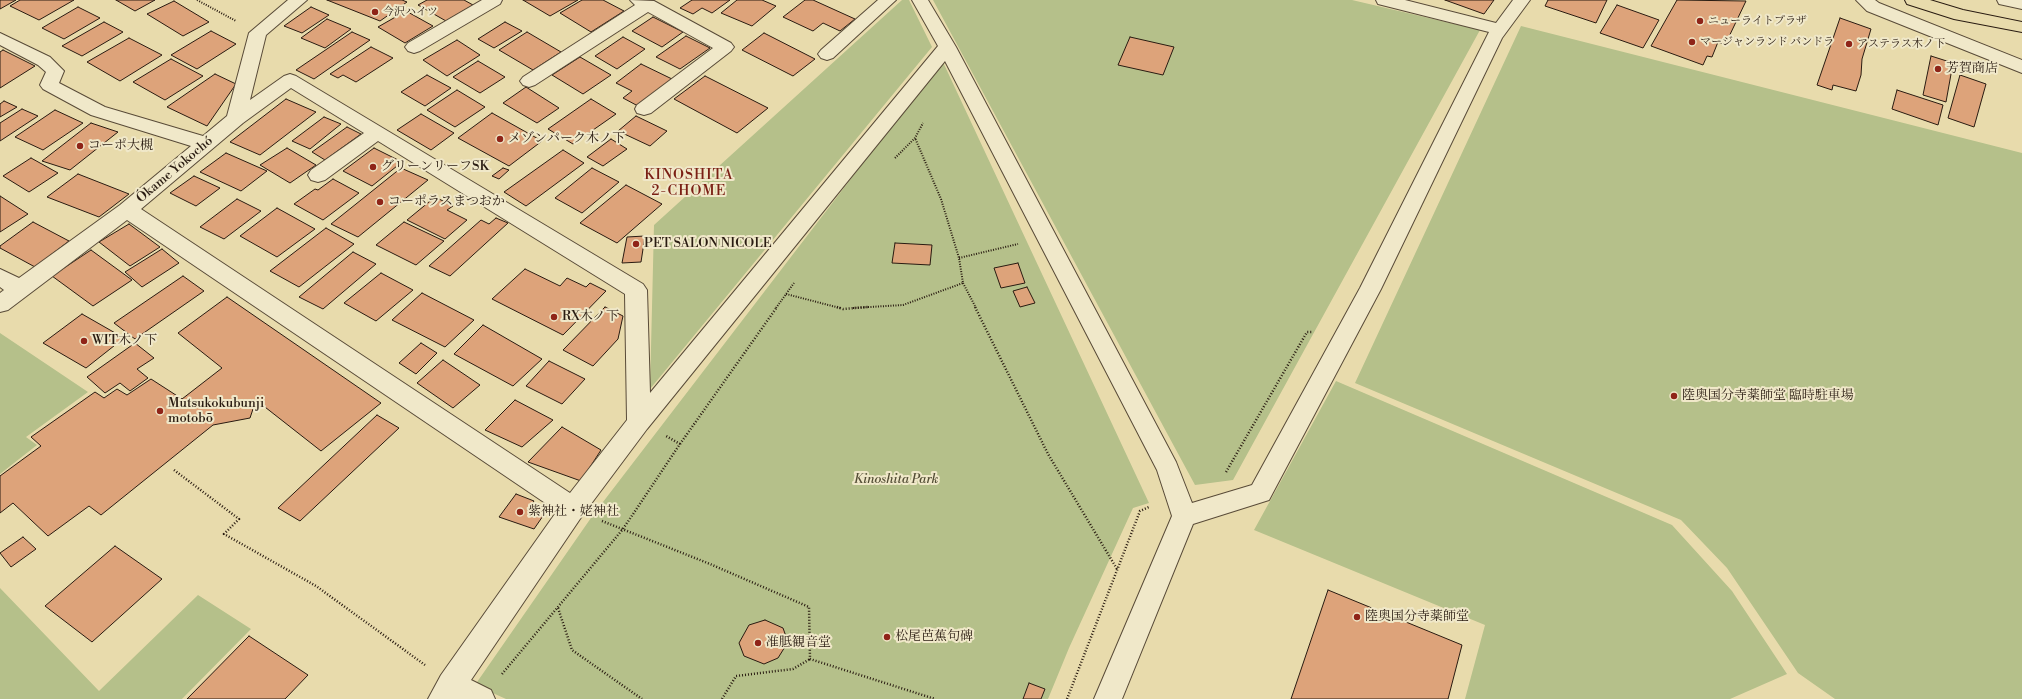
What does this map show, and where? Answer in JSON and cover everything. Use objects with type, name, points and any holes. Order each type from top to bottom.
[{"type":"main road","points":[[1913,0],[1960,15],[2022,41]]},
{"type":"main road","points":[[1960,15],[2022,27]]},
{"type":"street","points":[[236,119],[258,33],[299,0]]},
{"type":"street","points":[[414,47],[494,0]]},
{"type":"street","points":[[827,54],[888,0]]},
{"type":"street","points":[[920,0],[947,47],[1168,469],[1184,516],[1108,699]]},
{"type":"street","points":[[1384,0],[1500,29]]},
{"type":"street","points":[[1184,516],[1260,493],[1370,289],[1494,37],[1522,0]]},
{"type":"street","points":[[1864,0],[1873,7],[2022,67]]},
{"type":"street","points":[[2005,0],[2022,4]]},
{"type":"street","points":[[528,82],[643,3],[725,47],[644,109]]},
{"type":"street","points":[[0,38],[44,61],[55,71],[49,85],[98,111],[206,144]]},
{"type":"street","points":[[481,699],[447,691],[573,508],[639,422],[947,47]]},
{"type":"street","name":"Ókame Yokochó","points":[[0,304],[127,210],[236,119],[290,80],[378,132]]},
{"type":"street","points":[[318,176],[378,132],[636,290],[639,422]]},
{"type":"street","points":[[127,210],[573,508]]},
{"type":"street","points":[[0,277],[20,289]]},
{"type":"path","points":[[198,0],[258,33]]},
{"type":"path","points":[[893,160],[915,138],[926,118]]},
{"type":"path","points":[[915,138],[941,199],[958,258],[963,283],[1048,454],[1117,569]]},
{"type":"path","points":[[958,258],[1047,237]]},
{"type":"path","points":[[481,699],[623,530],[680,444],[795,281]]},
{"type":"path","points":[[786,294],[843,309],[903,306],[963,283]]},
{"type":"path","points":[[1225,473],[1307,332],[1345,335]]},
{"type":"path","points":[[639,422],[680,444]]},
{"type":"path","points":[[174,470],[239,519],[224,534],[316,586],[447,691]]},
{"type":"path","points":[[1067,699],[1140,511],[1178,495]]},
{"type":"path","points":[[573,508],[623,530],[710,564],[809,607],[810,659]]},
{"type":"path","points":[[557,608],[572,650],[642,699]]},
{"type":"path","points":[[722,699],[736,676],[793,669],[810,659],[935,699]]},
{"type":"green space","points":[[902,0],[909,0],[932,47],[650,389],[654,225]]},
{"type":"green space","points":[[933,0],[1352,0],[1480,30],[1233,480],[1195,485]]},
{"type":"green space","points":[[1521,26],[2022,153],[2022,699],[1835,699],[1798,673],[1727,568],[1681,520],[1355,383]]},
{"type":"green space","name":"Kinoshita Park","points":[[942,60],[1149,503],[1133,508],[1069,648],[1048,699],[506,699],[475,685],[593,515]]},
{"type":"green space","points":[[0,333],[88,392],[26,437],[37,445],[0,474]]},
{"type":"green space","points":[[1336,381],[1672,525],[1732,591],[1787,674],[1730,699],[1465,699],[1485,625],[1254,530]]},
{"type":"green space","points":[[0,588],[99,691],[198,595],[251,629],[182,699],[0,699]]},
{"type":"building","points":[[0,0],[16,0],[0,9]]},
{"type":"building","points":[[20,0],[74,0],[39,20],[10,6]]},
{"type":"building","points":[[116,0],[155,0],[135,11]]},
{"type":"building","name":"今沢ハイツ","points":[[327,0],[402,0],[407,2],[380,21]]},
{"type":"building","points":[[427,0],[464,0],[473,5],[446,21],[418,5]]},
{"type":"building","points":[[523,0],[578,0],[550,16]]},
{"type":"building","points":[[582,0],[603,0],[624,11],[591,32],[560,13]]},
{"type":"building","points":[[692,0],[730,0],[712,13],[702,8],[693,14],[680,8]]},
{"type":"building","points":[[737,0],[762,0],[776,6],[752,26],[721,13]]},
{"type":"building","points":[[805,0],[813,0],[855,19],[840,31],[823,23],[813,31],[783,17]]},
{"type":"building","points":[[1445,0],[1494,0],[1484,14]]},
{"type":"building","points":[[1548,0],[1607,0],[1596,23],[1545,6]]},
{"type":"building","name":"ニューライトプラザ","points":[[1677,0],[1746,1],[1725,45],[1718,42],[1712,57],[1707,56],[1703,65],[1651,46]]},
{"type":"building","points":[[174,1],[209,22],[183,36],[147,14]]},
{"type":"building","points":[[1617,5],[1659,20],[1643,48],[1600,33]]},
{"type":"building","points":[[78,7],[100,18],[64,39],[42,28]]},
{"type":"building","points":[[311,7],[329,15],[302,33],[284,26]]},
{"type":"building","points":[[406,11],[433,26],[405,43],[378,27]]},
{"type":"building","points":[[653,17],[683,32],[662,47],[632,31]]},
{"type":"building","name":"アステラス木ノ下","points":[[1840,18],[1871,29],[1862,59],[1861,75],[1856,91],[1833,85],[1832,90],[1817,85]]},
{"type":"building","points":[[327,19],[351,29],[325,48],[301,38]]},
{"type":"building","points":[[104,22],[123,32],[82,56],[62,46]]},
{"type":"building","points":[[505,22],[522,31],[494,48],[478,39]]},
{"type":"building","points":[[211,31],[236,44],[197,69],[171,55]]},
{"type":"building","points":[[352,32],[370,40],[314,79],[296,70]]},
{"type":"building","points":[[527,32],[561,52],[533,70],[499,50]]},
{"type":"building","points":[[764,33],[815,59],[793,76],[742,50]]},
{"type":"building","points":[[686,36],[710,48],[680,69],[656,57]]},
{"type":"building","points":[[623,37],[645,49],[617,69],[595,56]]},
{"type":"building","points":[[1130,37],[1174,47],[1163,75],[1118,65]]},
{"type":"building","points":[[129,38],[162,55],[120,81],[87,62]]},
{"type":"building","points":[[457,40],[480,55],[447,76],[423,60]]},
{"type":"building","points":[[371,47],[393,58],[356,82],[343,75],[338,78],[330,74]]},
{"type":"building","points":[[3,50],[35,66],[0,88],[0,52]]},
{"type":"building","points":[[1931,56],[1953,63],[1946,102],[1923,95]]},
{"type":"building","points":[[580,57],[611,75],[583,94],[552,75]]},
{"type":"building","points":[[171,59],[203,76],[165,100],[133,82]]},
{"type":"building","points":[[478,61],[505,77],[480,93],[453,77]]},
{"type":"building","points":[[641,64],[672,79],[638,106],[623,98],[632,91],[616,83]]},
{"type":"building","points":[[215,74],[236,84],[207,126],[167,107]]},
{"type":"building","points":[[427,75],[451,88],[425,106],[401,92]]},
{"type":"building","points":[[1960,75],[1986,84],[1974,127],[1948,118]]},
{"type":"building","points":[[705,76],[768,108],[737,133],[674,99]]},
{"type":"building","points":[[526,87],[559,108],[537,123],[503,103]]},
{"type":"building","points":[[457,90],[485,107],[455,127],[427,110]]},
{"type":"building","points":[[1897,90],[1943,105],[1938,125],[1892,109]]},
{"type":"building","points":[[286,99],[316,112],[260,155],[230,142]]},
{"type":"building","points":[[591,99],[616,114],[573,144],[548,129]]},
{"type":"building","points":[[4,101],[17,107],[0,117],[0,104]]},
{"type":"building","points":[[22,109],[38,116],[0,141],[0,123]]},
{"type":"building","points":[[55,110],[83,123],[43,150],[15,137]]},
{"type":"building","name":"メゾンパーク木ノ下","points":[[492,113],[542,141],[509,166],[458,138]]},
{"type":"building","points":[[421,114],[454,133],[431,150],[397,130]]},
{"type":"building","points":[[636,116],[667,131],[650,146],[618,131]]},
{"type":"building","points":[[324,117],[341,124],[310,149],[292,141]]},
{"type":"building","name":"コーポ大槻","points":[[91,123],[118,132],[70,170],[42,161]]},
{"type":"building","points":[[347,127],[361,134],[325,160],[312,152]]},
{"type":"building","points":[[611,139],[627,149],[603,166],[587,157]]},
{"type":"building","points":[[287,148],[316,165],[290,183],[260,165]]},
{"type":"building","name":"グリーンリーフSK","points":[[374,148],[402,162],[372,186],[343,171]]},
{"type":"building","points":[[563,150],[584,163],[526,206],[504,192]]},
{"type":"building","points":[[226,153],[267,171],[241,191],[200,172]]},
{"type":"building","points":[[31,158],[58,173],[29,192],[3,176]]},
{"type":"building","name":"コーポラスまつおか","points":[[401,168],[428,180],[358,237],[331,224]]},
{"type":"building","points":[[503,168],[509,170],[499,179],[492,176]]},
{"type":"building","points":[[592,168],[619,182],[582,213],[555,198]]},
{"type":"building","points":[[78,174],[129,194],[99,217],[47,197]]},
{"type":"building","points":[[194,176],[220,188],[196,206],[170,193]]},
{"type":"building","points":[[333,179],[359,193],[323,220],[294,204],[315,189],[318,190]]},
{"type":"building","points":[[626,185],[662,204],[617,243],[580,223]]},
{"type":"building","points":[[0,196],[28,214],[0,232]]},
{"type":"building","points":[[435,197],[453,206],[447,210],[467,220],[445,239],[407,220]]},
{"type":"building","points":[[237,199],[261,211],[224,239],[200,227]]},
{"type":"building","points":[[277,208],[315,229],[277,257],[240,236]]},
{"type":"building","points":[[496,218],[508,223],[450,276],[429,266],[481,220],[489,224]]},
{"type":"building","points":[[33,222],[69,241],[35,267],[0,248],[0,246]]},
{"type":"building","points":[[404,222],[444,241],[416,265],[376,245]]},
{"type":"building","points":[[129,224],[160,247],[130,266],[99,242]]},
{"type":"building","points":[[326,228],[354,244],[299,287],[270,271]]},
{"type":"building","points":[[645,236],[641,262],[622,263],[627,237]]},
{"type":"building","points":[[895,243],[932,245],[930,265],[892,263]]},
{"type":"building","points":[[162,249],[179,263],[142,287],[125,272]]},
{"type":"building","points":[[91,250],[132,280],[93,306],[52,276]]},
{"type":"building","points":[[353,252],[376,264],[323,309],[299,297]]},
{"type":"building","points":[[1018,263],[1025,283],[1001,288],[994,268]]},
{"type":"building","name":"RX木ノ下","points":[[525,269],[560,286],[567,278],[586,287],[590,283],[606,291],[563,335],[492,299]]},
{"type":"building","points":[[381,273],[413,290],[376,321],[344,303]]},
{"type":"building","points":[[183,276],[204,291],[135,339],[114,323]]},
{"type":"building","points":[[1027,287],[1035,303],[1020,307],[1013,291]]},
{"type":"building","points":[[422,293],[474,320],[445,347],[392,320]]},
{"type":"building","name":"Mutsukokubunji motobō","points":[[227,297],[381,403],[321,451],[256,400],[250,418],[213,425],[101,515],[89,506],[48,536],[13,503],[0,513],[0,476],[41,446],[31,437],[95,392],[104,398],[117,389],[127,395],[151,379],[182,399],[222,368],[178,333]]},
{"type":"building","points":[[605,307],[623,316],[618,339],[593,366],[563,350]]},
{"type":"building","name":"WIT木ノ下","points":[[82,314],[124,338],[86,368],[43,343]]},
{"type":"building","points":[[483,325],[542,359],[513,386],[454,354]]},
{"type":"building","points":[[135,343],[154,358],[137,369],[148,378],[130,391],[120,383],[105,393],[87,377]]},
{"type":"building","points":[[421,343],[437,353],[416,374],[399,363]]},
{"type":"building","points":[[443,360],[480,385],[453,408],[417,383]]},
{"type":"building","points":[[549,361],[585,379],[562,404],[526,386]]},
{"type":"building","points":[[515,400],[553,420],[522,447],[485,430]]},
{"type":"building","points":[[377,415],[399,428],[300,521],[278,508]]},
{"type":"building","points":[[562,427],[601,450],[581,481],[528,462]]},
{"type":"building","points":[[516,494],[534,501],[529,508],[545,513],[534,529],[499,517]]},
{"type":"building","points":[[23,537],[36,549],[11,567],[0,553]]},
{"type":"building","points":[[115,546],[162,579],[92,642],[45,606]]},
{"type":"building","name":"陸奥国分寺薬師堂","points":[[1328,590],[1462,645],[1448,699],[1291,699]]},
{"type":"building","points":[[765,620],[783,628],[788,642],[778,658],[764,664],[744,656],[739,643],[749,625]]},
{"type":"building","points":[[249,636],[308,675],[285,699],[187,699]]},
{"type":"building","points":[[1029,683],[1045,689],[1041,699],[1023,699]]},
{"type":"place","name":"今沢ハイツ","points":[[375,12]]},
{"type":"place","name":"ニューライトプラザ","points":[[1700,21]]},
{"type":"place","name":"マージャンランド パンドラ","points":[[1692,42]]},
{"type":"place","name":"アステラス木ノ下","points":[[1849,44]]},
{"type":"place","name":"芳賀商店","points":[[1938,69]]},
{"type":"place","name":"メゾンパーク木ノ下","points":[[500,139]]},
{"type":"place","name":"コーポ大槻","points":[[80,146]]},
{"type":"place","name":"グリーンリーフSK","points":[[373,167]]},
{"type":"place","name":"コーポラスまつおか","points":[[380,202]]},
{"type":"place","name":"PET SALON NICOLE","points":[[636,244]]},
{"type":"place","name":"RX木ノ下","points":[[554,317]]},
{"type":"place","name":"WIT木ノ下","points":[[84,341]]},
{"type":"place","name":"陸奥国分寺薬師堂 臨時駐車場","points":[[1674,396]]},
{"type":"place","name":"Mutsukokubunji motobō","points":[[160,411]]},
{"type":"place","name":"紫神社・姥神社","points":[[520,512]]},
{"type":"place","name":"陸奥国分寺薬師堂","points":[[1357,617]]},
{"type":"place","name":"松尾芭蕉句碑","points":[[887,637]]},
{"type":"place","name":"准胝観音堂","points":[[758,643]]},
{"type":"district","name":"KINOSHITA 2-CHOME","points":[[689,184]]}]
